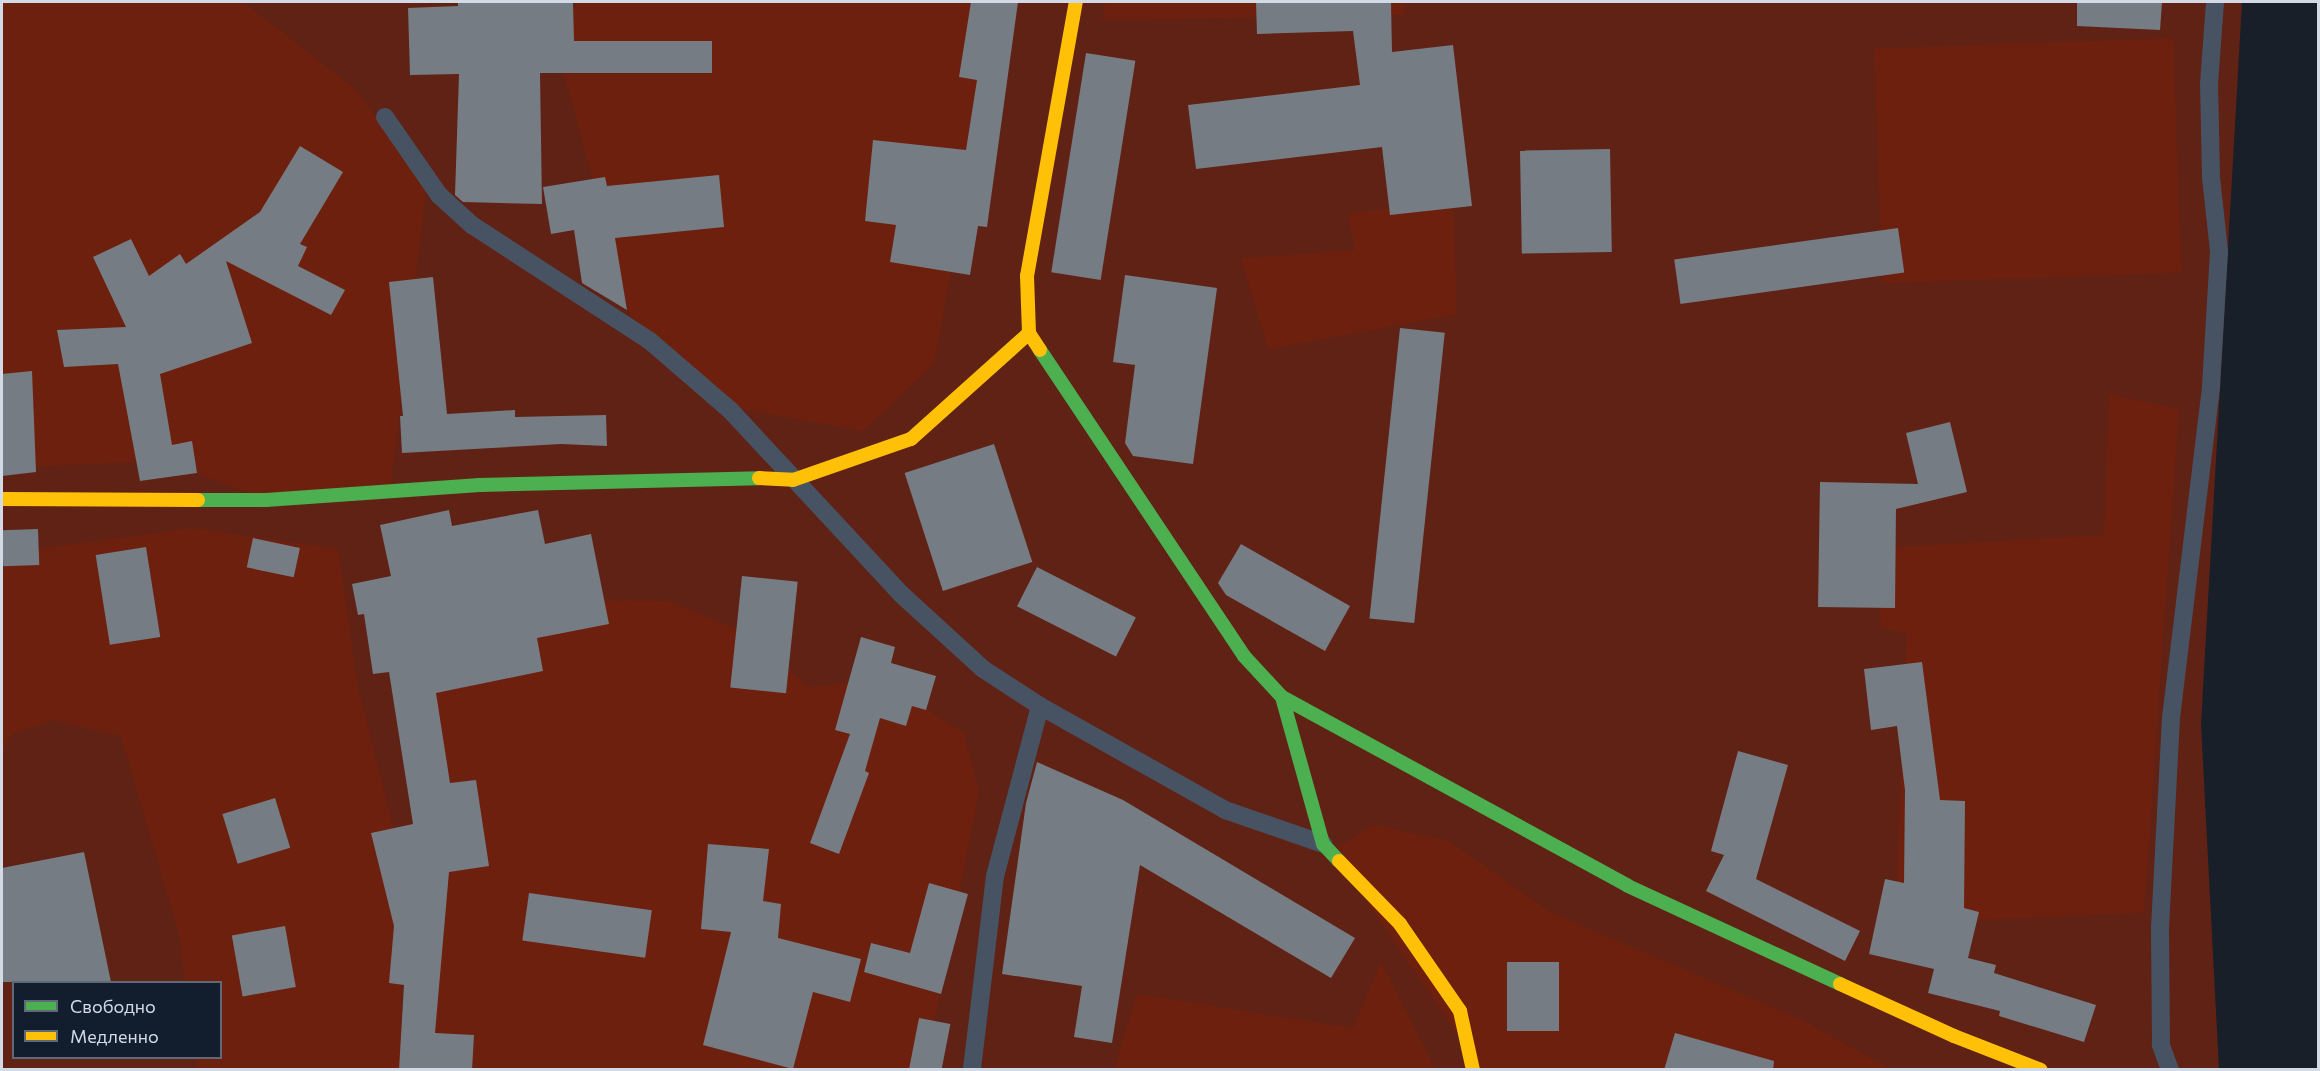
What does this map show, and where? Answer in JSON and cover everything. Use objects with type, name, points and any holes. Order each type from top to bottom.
[{"type":"street","points":[[1076,2],[1027,276],[1029,333],[1245,656],[1282,697],[1628,886],[1954,1036],[2041,1070]]},
{"type":"street","points":[[2,499],[266,500],[537,483],[724,476],[793,480],[911,439],[1029,333]]},
{"type":"street","points":[[1282,697],[1323,844],[1400,924],[1460,1011],[1473,1070]]},
{"type":"lane","points":[[2170,1070],[2162,1045],[2160,928],[2171,718],[2211,386],[2219,251],[2210,119],[2215,2]]},
{"type":"lane","points":[[385,117],[439,195],[472,225],[650,341],[731,411],[909,602],[983,669],[1040,706],[1225,810],[1323,844]]},
{"type":"lane","points":[[972,1070],[995,876],[1040,706]]},
{"type":"shaded area","points":[[2,2],[2242,2],[2201,724],[2219,1069],[2,1070]]},
{"type":"shaded area","points":[[2,2],[243,2],[354,88],[427,183],[390,492],[266,500],[164,461],[2,468]]},
{"type":"shaded area","points":[[577,2],[999,2],[934,364],[863,431],[736,408],[633,325],[557,49]]},
{"type":"shaded area","points":[[1105,2],[1404,2],[1404,15],[1102,20]]},
{"type":"shaded area","points":[[2173,38],[2181,273],[1882,283],[1874,48]]},
{"type":"shaded area","points":[[1453,198],[1457,314],[1268,349],[1241,258],[1355,250],[1348,214]]},
{"type":"shaded area","points":[[2109,394],[2179,409],[2144,913],[1895,923],[1907,634],[1881,627],[1875,548],[2104,535]]},
{"type":"shaded area","points":[[192,528],[338,549],[358,687],[402,863],[401,1069],[197,1069],[196,1059],[222,1059],[222,981],[185,981],[179,934],[121,736],[53,720],[12,734],[2,753],[2,554]]},
{"type":"shaded area","points":[[567,600],[669,601],[755,637],[808,687],[878,680],[963,732],[979,791],[925,1069],[428,1069],[426,678]]},
{"type":"shaded area","points":[[1374,825],[1449,841],[1550,912],[1800,1019],[1891,1069],[1482,1069],[1332,851]]},
{"type":"shaded area","points":[[1381,962],[1435,1069],[1114,1069],[1137,994],[1353,1028]]},
{"type":"building","points":[[458,2],[573,2],[574,41],[712,41],[712,73],[540,73],[542,204],[463,202],[455,195],[459,74],[410,75],[408,8],[458,6]]},
{"type":"building","points":[[971,2],[1018,2],[987,227],[978,226],[970,275],[890,262],[896,225],[865,221],[873,140],[966,150],[977,80],[959,77]]},
{"type":"building","points":[[1256,2],[1391,2],[1392,52],[1453,45],[1472,206],[1390,215],[1382,147],[1196,169],[1188,105],[1360,85],[1353,31],[1257,34]]},
{"type":"building","points":[[2077,2],[2162,2],[2160,30],[2077,26]]},
{"type":"building","points":[[1086,53],[1135,61],[1101,280],[1051,272]]},
{"type":"building","points":[[300,146],[343,172],[300,244],[307,247],[298,266],[345,290],[331,315],[226,261],[252,343],[160,374],[172,445],[192,441],[197,473],[140,481],[118,364],[64,367],[57,330],[126,327],[93,257],[131,239],[149,276],[180,254],[186,264],[260,212]]},
{"type":"building","points":[[1610,149],[1612,252],[1522,254],[1520,151]]},
{"type":"building","points":[[719,175],[724,227],[615,238],[627,310],[582,283],[574,230],[551,234],[543,187],[605,177],[607,186]]},
{"type":"building","points":[[1898,228],[1904,273],[1680,304],[1674,259]]},
{"type":"building","points":[[1125,275],[1217,288],[1193,464],[1133,456],[1125,443],[1135,365],[1113,362]]},
{"type":"building","points":[[433,277],[447,414],[515,410],[515,417],[606,415],[607,446],[561,444],[402,453],[400,416],[403,416],[389,282]]},
{"type":"building","points":[[1400,328],[1445,333],[1414,623],[1369,618]]},
{"type":"building","points":[[32,371],[36,472],[2,476],[2,374]]},
{"type":"building","points":[[1950,422],[1967,492],[1896,509],[1895,608],[1818,607],[1820,482],[1918,484],[1906,433]]},
{"type":"building","points":[[994,444],[1032,562],[943,591],[905,473]]},
{"type":"building","points":[[449,510],[452,526],[538,510],[545,544],[591,534],[609,624],[537,638],[543,671],[436,693],[450,783],[476,780],[489,866],[449,872],[435,1033],[474,1035],[472,1070],[399,1070],[404,985],[389,983],[394,926],[371,833],[413,824],[389,672],[373,674],[364,614],[358,615],[352,584],[391,576],[380,525]]},
{"type":"building","points":[[38,529],[39,565],[3,566],[2,530]]},
{"type":"building","points":[[253,538],[300,548],[294,577],[247,567]]},
{"type":"building","points":[[1241,544],[1350,606],[1325,651],[1226,595],[1218,583]]},
{"type":"building","points":[[146,547],[160,637],[110,645],[96,555]]},
{"type":"building","points":[[1037,567],[1136,617],[1116,657],[1017,606]]},
{"type":"building","points":[[742,576],[798,582],[786,693],[730,687]]},
{"type":"building","points":[[861,637],[895,647],[891,663],[936,676],[926,710],[912,706],[906,726],[880,718],[865,771],[869,773],[839,854],[810,843],[850,734],[835,730]]},
{"type":"building","points":[[1922,662],[1940,800],[1965,801],[1964,908],[1979,912],[1968,958],[1996,965],[1994,973],[2096,1005],[2084,1042],[1999,1016],[2000,1011],[1928,993],[1934,969],[1869,954],[1885,879],[1904,883],[1905,790],[1897,726],[1871,730],[1864,669]]},
{"type":"building","points":[[1738,751],[1788,765],[1756,879],[1860,931],[1845,961],[1706,891],[1724,855],[1711,851]]},
{"type":"building","points":[[1037,762],[1123,800],[1355,938],[1331,978],[1140,865],[1112,1043],[1074,1037],[1082,986],[1002,974],[1026,803]]},
{"type":"building","points":[[275,798],[290,848],[238,864],[222,814]]},
{"type":"building","points":[[708,844],[769,849],[763,901],[781,904],[778,938],[861,959],[850,1002],[813,992],[793,1069],[703,1045],[731,932],[701,929]]},
{"type":"building","points":[[84,852],[111,981],[2,982],[2,868]]},
{"type":"building","points":[[929,883],[968,894],[941,994],[864,972],[871,943],[910,953]]},
{"type":"building","points":[[529,893],[652,910],[645,958],[522,941]]},
{"type":"building","points":[[285,926],[296,987],[243,996],[232,935]]},
{"type":"building","points":[[1507,962],[1559,962],[1559,1031],[1507,1031]]},
{"type":"building","points":[[919,1018],[950,1024],[941,1070],[909,1070]]},
{"type":"building","points":[[1675,1033],[1774,1061],[1773,1070],[1664,1070]]},
{"type":"traffic: fast","points":[[1040,350],[1244,656],[1282,697],[1323,844],[1339,861]]},
{"type":"traffic: fast","points":[[198,500],[266,500],[479,485],[759,478]]},
{"type":"traffic: fast","points":[[1282,697],[1628,886],[1840,984]]},
{"type":"traffic: slow","points":[[1040,350],[1029,333],[1027,276],[1076,2]]},
{"type":"traffic: slow","points":[[759,478],[793,480],[911,439],[1029,333]]},
{"type":"traffic: slow","points":[[2,499],[198,500]]},
{"type":"traffic: slow","points":[[1339,861],[1400,924],[1460,1011],[1473,1070]]},
{"type":"traffic: slow","points":[[1840,984],[1954,1036],[2041,1070]]}]
